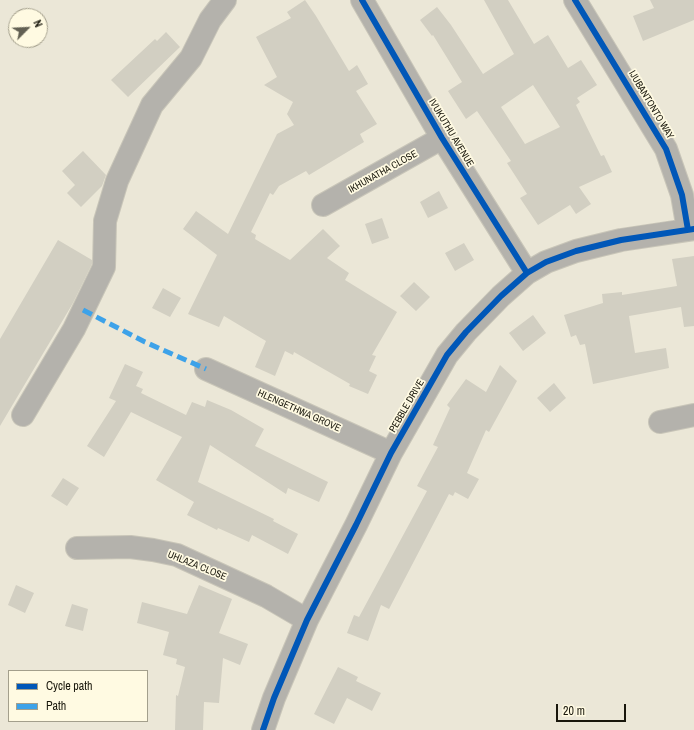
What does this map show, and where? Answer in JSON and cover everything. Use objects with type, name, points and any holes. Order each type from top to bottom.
[{"type":"street","points":[[23,415],[74,329],[104,267],[105,221],[117,181],[152,106],[191,58],[210,20],[225,0]]},
{"type":"street","name":"IVUKUTHU AVENUE","points":[[362,0],[442,138],[527,273]]},
{"type":"street","name":"IJUBANTONTO WAY","points":[[575,0],[666,149],[682,195],[691,229]]},
{"type":"street","name":"IKHUNATHA CLOSE","points":[[324,205],[442,138]]},
{"type":"street","name":"PEBBLE DRIVE","points":[[263,730],[274,698],[307,620],[391,453],[447,355],[466,332],[501,296],[527,273],[546,262],[576,251],[621,240],[691,229]]},
{"type":"street","name":"HLENGETHWA GROVE","points":[[206,369],[391,453]]},
{"type":"street","points":[[660,422],[694,415]]},
{"type":"street","name":"UHLAZA CLOSE","points":[[77,548],[130,547],[177,555],[266,596],[307,620]]},
{"type":"building","points":[[305,0],[349,71],[357,65],[368,84],[356,91],[377,124],[360,134],[364,142],[309,175],[306,171],[279,186],[273,195],[270,193],[251,232],[256,235],[255,239],[290,260],[323,229],[340,246],[327,258],[349,273],[345,280],[397,312],[372,355],[376,356],[369,371],[377,375],[368,394],[349,386],[350,384],[294,352],[293,355],[285,351],[275,376],[255,367],[266,341],[224,316],[219,327],[188,314],[217,255],[183,229],[196,211],[228,234],[277,134],[294,125],[287,114],[293,102],[264,85],[277,77],[256,37],[291,18],[287,12]]},
{"type":"building","points":[[484,0],[508,0],[534,44],[548,35],[568,68],[581,60],[597,85],[577,98],[580,102],[576,105],[601,156],[604,155],[612,172],[579,187],[591,204],[576,214],[570,205],[538,225],[520,198],[527,194],[507,163],[511,161],[477,111],[466,119],[448,91],[462,82],[433,35],[432,36],[420,20],[437,7],[451,25],[483,74],[514,54]],"holes":[[[533,85],[560,127],[525,144],[501,107]]]},
{"type":"building","points":[[650,0],[694,0],[694,20],[643,41],[633,16],[654,8]]},
{"type":"building","points":[[166,32],[180,47],[128,97],[111,80],[155,39],[157,41]]},
{"type":"building","points":[[83,151],[106,175],[102,186],[81,207],[67,193],[75,185],[62,171]]},
{"type":"building","points":[[439,191],[448,208],[428,218],[420,202]]},
{"type":"building","points":[[382,218],[389,238],[372,244],[365,224]]},
{"type":"building","points":[[58,240],[92,260],[92,264],[73,303],[0,426],[0,339]]},
{"type":"building","points":[[464,243],[474,260],[455,271],[445,253]]},
{"type":"building","points":[[694,256],[694,326],[684,327],[681,307],[629,316],[635,353],[666,348],[669,368],[593,384],[585,344],[580,345],[576,335],[571,337],[564,315],[603,303],[602,294],[622,292],[622,295],[677,286],[672,259]]},
{"type":"building","points":[[414,282],[430,297],[416,311],[400,296]]},
{"type":"building","points":[[163,288],[181,298],[170,317],[152,308]]},
{"type":"building","points":[[533,315],[546,333],[523,351],[509,333]]},
{"type":"building","points":[[125,364],[143,372],[136,386],[143,389],[141,393],[186,415],[192,402],[205,407],[207,400],[231,410],[264,429],[255,446],[328,482],[319,502],[288,488],[286,494],[210,445],[198,482],[274,519],[273,521],[298,534],[288,554],[252,535],[249,542],[218,528],[217,530],[187,515],[194,502],[156,480],[182,437],[131,412],[104,457],[87,446],[116,401],[109,398]]},
{"type":"building","points":[[500,365],[517,381],[489,432],[486,430],[467,473],[479,479],[468,499],[455,492],[453,496],[449,494],[389,609],[381,605],[368,641],[347,633],[354,615],[359,617],[427,491],[417,486],[438,447],[433,445],[450,408],[447,405],[466,379],[486,392]]},
{"type":"building","points":[[554,383],[566,398],[550,412],[537,398]]},
{"type":"building","points":[[63,478],[79,488],[67,506],[51,496]]},
{"type":"building","points":[[16,585],[34,593],[25,613],[8,605]]},
{"type":"building","points":[[199,585],[232,599],[219,633],[248,644],[240,665],[223,658],[219,703],[204,702],[203,730],[175,730],[176,695],[178,696],[185,667],[176,664],[177,659],[163,655],[169,632],[137,623],[142,602],[187,614]]},
{"type":"building","points":[[72,604],[88,609],[83,631],[65,626]]},
{"type":"building","points":[[338,667],[358,677],[356,681],[381,693],[372,711],[347,698],[334,724],[314,714]]},
{"type":"marked path","points":[[83,310],[145,342],[206,369]]},
{"type":"cycle path","points":[[362,0],[442,138],[527,273]]},
{"type":"cycle path","points":[[575,0],[666,149],[682,195],[688,230]]},
{"type":"cycle path","points":[[263,730],[274,698],[307,620],[391,453],[447,355],[466,332],[501,296],[527,273],[546,262],[576,251],[621,240],[694,229]]}]
